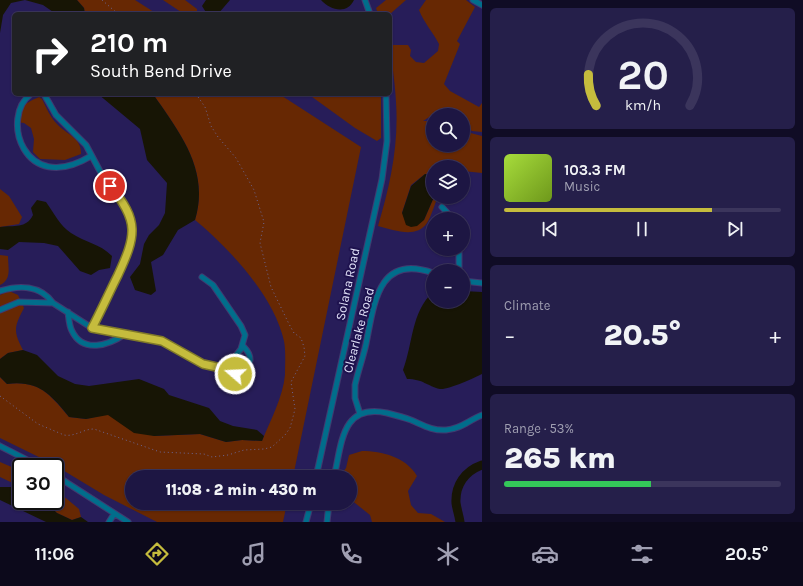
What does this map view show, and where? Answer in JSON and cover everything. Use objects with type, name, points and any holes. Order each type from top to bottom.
[{"type":"street","points":[[365,0],[369,12]]},
{"type":"street","points":[[473,0],[482,6]]},
{"type":"street","points":[[15,103],[27,96]]},
{"type":"street","points":[[45,96],[52,110],[80,138],[102,175],[124,202],[132,228],[131,242],[127,256],[92,328]]},
{"type":"street","name":"Solana Road","points":[[318,470],[382,178],[386,142],[386,96]]},
{"type":"street","points":[[28,162],[56,167],[77,163],[91,156]]},
{"type":"street","points":[[442,207],[447,212]]},
{"type":"street","name":"Clearlake Road","points":[[360,414],[355,398],[355,385],[379,289],[386,279],[400,270],[416,268],[426,270]]},
{"type":"street","points":[[202,277],[213,285],[241,326],[245,335],[243,346],[230,363],[221,368]]},
{"type":"street","points":[[470,282],[482,283]]},
{"type":"street","points":[[0,291],[19,286],[32,288],[49,297],[53,303],[92,328],[162,341],[203,364],[221,368],[235,374],[247,369],[250,361],[250,356],[243,346]]},
{"type":"street","points":[[0,310],[19,302],[53,303]]},
{"type":"street","points":[[68,312],[72,332],[84,343],[101,346],[113,342],[125,334]]},
{"type":"street","points":[[336,470],[345,430],[351,420],[360,414],[368,411],[378,411],[404,417],[425,427],[440,430],[460,427],[482,414]]},
{"type":"street","points":[[0,446],[23,458]]},
{"type":"street","points":[[64,481],[128,522]]},
{"type":"street","points":[[306,522],[309,510]]},
{"type":"street","points":[[327,522],[328,510]]},
{"type":"street","points":[[109,522],[114,514]]},
{"type":"path","points":[[102,0],[116,12]]},
{"type":"path","points":[[0,396],[38,424],[64,435],[69,436],[83,430],[94,429],[160,452],[174,454],[204,454],[212,457],[228,455],[244,450],[264,449],[278,443],[290,428],[295,409],[291,382],[305,356],[304,347],[301,338],[294,333],[289,324],[271,286],[260,242],[264,222],[254,190],[236,158],[218,138],[211,126],[206,107],[198,96]]},
{"type":"shaded area","points":[[0,0],[25,0],[11,3],[3,15],[0,33]]},
{"type":"shaded area","points":[[25,0],[77,0],[84,8],[85,12],[53,12],[43,5]]},
{"type":"shaded area","points":[[77,0],[135,0],[154,12],[85,12],[84,8]]},
{"type":"shaded area","points":[[163,0],[185,0],[197,9],[197,12],[181,12]]},
{"type":"shaded area","points":[[206,0],[230,0],[220,12],[206,12],[202,6]]},
{"type":"shaded area","points":[[321,0],[354,0],[347,8],[338,9],[329,6]]},
{"type":"shaded area","points":[[386,0],[406,0],[392,12],[377,12],[376,8]]},
{"type":"shaded area","points":[[426,0],[466,0],[475,7],[457,41],[460,44],[444,84],[450,91],[479,107],[482,103],[482,132],[470,130],[470,108],[426,108],[426,119],[423,121],[426,121],[426,152],[470,152],[470,133],[482,136],[482,173],[470,172],[470,160],[426,160],[426,174],[411,185],[402,213],[424,220],[426,215],[426,224],[417,231],[404,232],[378,226],[390,181],[395,150],[397,118],[392,41],[393,45],[408,45],[411,50],[410,56],[416,62],[424,63],[438,51],[439,44],[419,10]]},
{"type":"shaded area","points":[[100,96],[154,96],[173,123],[190,153],[199,185],[199,202],[195,220],[178,230],[163,255],[151,262],[156,291],[151,295],[135,290],[130,277],[140,264],[144,244],[149,235],[159,225],[165,213],[167,183],[147,160],[140,129]]},
{"type":"shaded area","points":[[154,96],[282,96],[361,147],[294,470],[125,470],[125,506],[64,471],[64,458],[41,458],[0,438],[0,377],[7,384],[28,384],[43,391],[56,402],[69,417],[86,419],[108,414],[154,436],[200,434],[226,442],[242,440],[262,441],[279,400],[284,383],[284,341],[279,324],[271,307],[260,290],[222,244],[195,220],[199,202],[199,185],[190,153]]},
{"type":"shaded area","points":[[311,96],[381,96],[381,138],[377,141],[355,128]]},
{"type":"shaded area","points":[[39,97],[42,99],[48,112],[55,121],[79,144],[81,154],[65,160],[40,159],[33,152],[34,139],[31,128],[24,123],[17,122],[16,118],[22,106]]},
{"type":"shaded area","points":[[426,174],[426,204],[431,204],[427,212],[426,212],[424,220],[417,226],[411,227],[406,225],[402,213],[411,186]]},
{"type":"shaded area","points":[[0,189],[9,196],[22,217],[19,224],[0,227]]},
{"type":"shaded area","points":[[37,200],[46,202],[60,223],[67,230],[102,248],[112,256],[110,268],[99,270],[91,275],[80,271],[58,246],[44,243],[19,242],[8,250],[0,249],[0,227],[19,226],[27,222],[33,215],[31,208]]},
{"type":"shaded area","points":[[431,204],[435,204],[432,212],[427,212]]},
{"type":"shaded area","points":[[0,255],[8,256],[9,269],[6,280],[0,285]]},
{"type":"shaded area","points":[[9,291],[18,295],[24,308],[18,320],[16,329],[16,333],[23,350],[8,353],[0,359],[0,295]]},
{"type":"shaded area","points":[[470,291],[482,292],[482,374],[444,389],[436,388],[421,381],[407,379],[403,370],[420,309],[426,300],[426,308],[470,308]]},
{"type":"shaded area","points":[[23,350],[37,355],[58,376],[75,384],[89,386],[139,379],[164,389],[169,395],[209,408],[220,421],[233,426],[257,430],[264,436],[262,441],[242,440],[226,442],[200,434],[154,436],[134,433],[108,415],[86,419],[69,417],[50,396],[43,391],[28,384],[7,384],[0,377],[0,359],[8,353]]},
{"type":"shaded area","points":[[362,451],[377,452],[393,456],[407,464],[417,476],[408,491],[411,505],[418,513],[431,514],[445,522],[372,522],[370,515],[357,505],[357,470],[344,470],[349,455]]},
{"type":"shaded area","points":[[0,462],[12,467],[12,483],[0,477]]},
{"type":"shaded area","points":[[0,487],[12,487],[12,506],[0,500]]},
{"type":"shaded area","points":[[64,496],[79,509],[81,517],[72,520],[54,510],[64,510]]},
{"type":"shaded area","points":[[21,510],[54,510],[72,520],[81,517],[88,522],[46,522]]},
{"type":"shaded area","points":[[133,510],[286,510],[283,522],[157,522]]},
{"type":"waterway","points":[[460,522],[456,503],[457,490],[466,475],[482,465]]},
{"type":"route","points":[[110,186],[124,202],[127,208],[131,221],[132,235],[130,249],[127,256],[92,328],[105,332],[152,338],[162,341],[194,360],[213,367],[221,368],[231,374],[235,374]]}]
